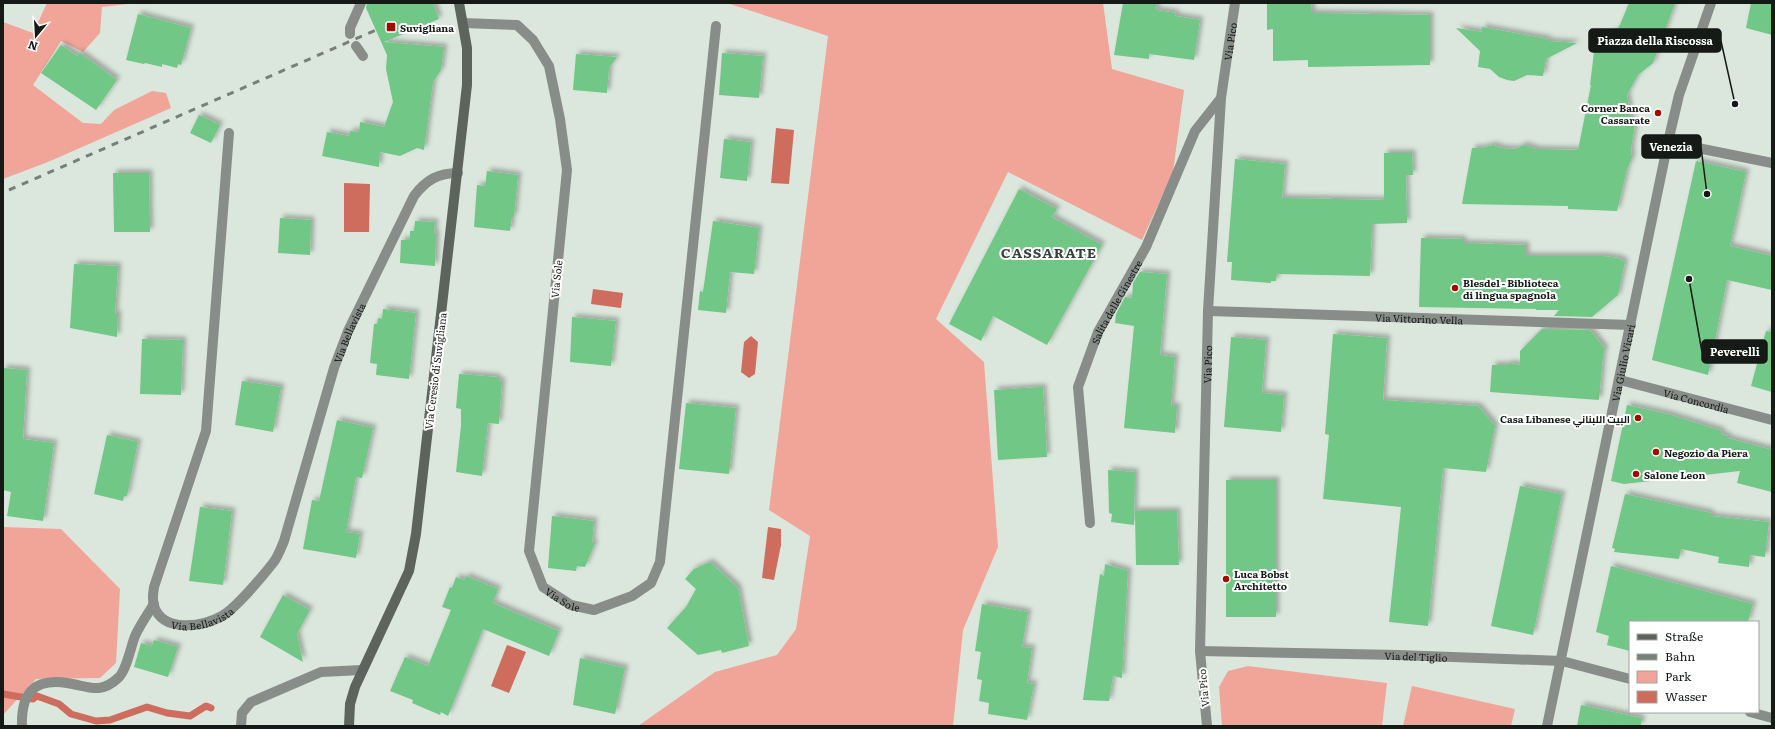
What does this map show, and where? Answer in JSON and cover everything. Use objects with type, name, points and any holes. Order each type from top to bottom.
[{"type":"main road","name":"Via Ceresio di Suvigliana","points":[[349,726],[350,704],[362,670],[405,581],[413,554],[467,85],[467,48],[459,3]]},
{"type":"street","points":[[350,34],[350,28],[361,3]]},
{"type":"street","name":"Via Pico","points":[[1207,726],[1200,651],[1208,311],[1221,98],[1235,3]]},
{"type":"street","name":"Via Giulio Vicari","points":[[1547,726],[1562,661],[1668,142],[1679,95],[1711,3]]},
{"type":"street","name":"Via Sole","points":[[463,23],[517,25],[533,40],[549,66],[560,118],[567,170],[528,551],[543,587],[571,604],[594,610],[632,596],[651,583],[660,562],[716,26]]},
{"type":"street","points":[[356,46],[363,56]]},
{"type":"street","name":"Salita delle Ginestre","points":[[1090,523],[1078,387],[1098,332],[1146,247],[1195,131],[1221,98]]},
{"type":"street","points":[[22,726],[24,700],[31,691],[46,683],[67,683],[92,689],[107,687],[120,677],[138,630],[154,604],[154,587],[206,431],[229,133]]},
{"type":"street","points":[[1668,142],[1772,163]]},
{"type":"street","name":"Via Bellavista","points":[[154,604],[161,616],[176,624],[184,626],[200,624],[213,620],[232,608],[274,562],[284,541],[334,368],[348,331],[414,196],[427,181],[436,176],[447,173],[458,173]]},
{"type":"street","name":"Via Vittorino Vella","points":[[1208,311],[1631,325]]},
{"type":"street","name":"Via Concordia","points":[[1620,380],[1772,420]]},
{"type":"street","name":"Via del Tiglio","points":[[1200,651],[1399,655],[1562,661],[1629,679]]},
{"type":"street","points":[[241,726],[242,712],[251,702],[321,672],[362,670]]},
{"type":"street","points":[[1754,713],[1772,718]]},
{"type":"green space","points":[[47,3],[136,3],[102,7],[100,33],[83,52],[61,41],[33,85],[83,123],[101,124],[114,110],[152,91],[166,93],[171,108],[48,162],[3,179],[3,22],[33,33]]},
{"type":"green space","points":[[1103,3],[1112,69],[1184,90],[1173,172],[1142,240],[1008,172],[936,319],[984,362],[998,547],[963,630],[953,726],[638,726],[715,672],[777,655],[796,629],[810,536],[769,510],[828,36],[730,4]]},
{"type":"green space","points":[[3,527],[61,529],[120,589],[116,663],[100,678],[36,679],[3,715]]},
{"type":"green space","points":[[1248,666],[1387,683],[1382,726],[1222,726],[1219,687],[1228,671]]},
{"type":"green space","points":[[1412,686],[1515,709],[1511,726],[1403,726]]},
{"type":"water","points":[[776,128],[794,130],[789,184],[771,183]]},
{"type":"water","points":[[344,183],[370,184],[369,232],[344,232]]},
{"type":"water","points":[[593,289],[623,293],[621,308],[591,304]]},
{"type":"water","points":[[751,336],[758,342],[755,374],[749,378],[741,372],[744,342]]},
{"type":"water","points":[[768,527],[781,529],[781,545],[774,580],[762,578]]},
{"type":"water","points":[[507,645],[526,652],[509,693],[491,686]]},
{"type":"building","points":[[367,3],[433,3],[439,19],[384,42],[444,47],[441,70],[433,82],[424,150],[417,148],[400,156],[380,152],[379,167],[322,156],[327,132],[349,136],[350,131],[359,132],[360,122],[384,127],[393,102],[386,69],[387,55],[366,8]]},
{"type":"building","points":[[1123,3],[1157,3],[1156,10],[1176,13],[1175,16],[1200,20],[1194,60],[1149,54],[1149,59],[1114,55]]},
{"type":"building","points":[[1267,3],[1311,3],[1312,13],[1430,15],[1430,65],[1308,67],[1308,60],[1273,61],[1273,29],[1267,30]]},
{"type":"building","points":[[1629,3],[1675,3],[1653,63],[1638,75],[1627,95],[1631,120],[1635,125],[1631,149],[1632,158],[1627,169],[1617,211],[1568,209],[1568,206],[1462,204],[1472,148],[1481,148],[1493,145],[1501,148],[1515,149],[1524,145],[1536,149],[1578,150],[1591,85],[1596,36],[1605,37],[1616,31]]},
{"type":"building","points":[[1751,3],[1772,3],[1772,35],[1746,28]]},
{"type":"building","points":[[138,14],[191,28],[181,65],[178,64],[177,68],[162,64],[162,67],[126,60]]},
{"type":"building","points":[[1482,27],[1548,39],[1548,41],[1577,43],[1546,59],[1543,76],[1527,75],[1514,81],[1507,80],[1499,77],[1490,69],[1478,67],[1480,51],[1456,28],[1482,32]]},
{"type":"building","points":[[61,45],[77,56],[80,53],[117,80],[96,110],[41,73]]},
{"type":"building","points":[[722,53],[763,56],[759,98],[719,95]]},
{"type":"building","points":[[576,54],[617,57],[609,68],[607,93],[573,90]]},
{"type":"building","points":[[199,115],[220,125],[211,143],[190,133]]},
{"type":"building","points":[[724,139],[751,142],[747,181],[720,178]]},
{"type":"building","points":[[1384,153],[1412,153],[1413,175],[1406,175],[1407,223],[1372,224],[1370,276],[1277,274],[1276,281],[1271,281],[1271,283],[1231,280],[1232,262],[1227,262],[1235,159],[1285,164],[1282,198],[1384,200]]},
{"type":"building","points":[[1696,161],[1746,172],[1730,246],[1772,256],[1772,290],[1727,280],[1708,375],[1652,360]]},
{"type":"building","points":[[487,171],[518,175],[514,217],[512,217],[510,231],[474,227],[477,185],[485,186]]},
{"type":"building","points":[[113,173],[149,173],[150,232],[114,232]]},
{"type":"building","points":[[1019,189],[1057,209],[1052,217],[1102,245],[1047,345],[993,316],[981,341],[949,324]]},
{"type":"building","points":[[280,218],[311,220],[310,255],[278,253]]},
{"type":"building","points":[[415,221],[435,222],[435,266],[400,263],[401,240],[410,240],[410,231],[414,231]]},
{"type":"building","points":[[713,221],[759,228],[754,274],[730,272],[726,313],[698,310],[700,291],[703,292]]},
{"type":"building","points":[[1421,238],[1463,239],[1463,243],[1526,245],[1526,256],[1602,256],[1618,258],[1625,262],[1618,295],[1592,317],[1554,316],[1559,310],[1419,307]]},
{"type":"building","points":[[74,264],[118,266],[115,314],[118,314],[117,337],[70,328]]},
{"type":"building","points":[[1140,272],[1167,274],[1160,355],[1175,357],[1171,406],[1177,406],[1175,433],[1124,428],[1134,326],[1115,323],[1116,314],[1125,297],[1132,298],[1133,283]]},
{"type":"building","points":[[383,309],[416,313],[409,379],[376,375],[377,364],[370,363],[374,324],[377,324],[378,318],[382,319]]},
{"type":"building","points":[[572,317],[616,321],[611,366],[570,362]]},
{"type":"building","points":[[1542,329],[1590,330],[1605,349],[1603,355],[1599,400],[1490,392],[1492,365],[1508,365],[1509,363],[1520,365],[1520,351]]},
{"type":"building","points":[[1766,331],[1772,332],[1772,392],[1751,386]]},
{"type":"building","points":[[1333,334],[1387,338],[1383,400],[1478,406],[1495,426],[1486,472],[1443,468],[1428,626],[1389,622],[1401,507],[1323,499],[1329,435],[1325,434]]},
{"type":"building","points":[[1231,337],[1266,340],[1262,393],[1284,395],[1281,432],[1224,427]]},
{"type":"building","points":[[142,339],[183,340],[181,395],[140,394]]},
{"type":"building","points":[[3,368],[27,370],[23,439],[54,443],[43,521],[7,516],[11,492],[3,490]]},
{"type":"building","points":[[459,374],[497,377],[497,380],[502,381],[499,424],[488,423],[482,476],[456,472],[461,426],[461,409],[456,408]]},
{"type":"building","points":[[242,381],[281,387],[273,432],[235,425]]},
{"type":"building","points":[[1043,387],[1047,457],[998,460],[994,390]]},
{"type":"building","points":[[686,403],[736,408],[729,474],[679,469]]},
{"type":"building","points":[[1627,405],[1668,414],[1722,431],[1721,434],[1728,436],[1728,438],[1772,450],[1772,492],[1737,483],[1740,471],[1624,484],[1611,481]]},
{"type":"building","points":[[337,420],[373,428],[362,478],[356,477],[346,532],[360,534],[356,558],[303,549],[312,500],[319,501]]},
{"type":"building","points":[[107,435],[138,442],[127,496],[124,496],[123,501],[94,494]]},
{"type":"building","points":[[1108,470],[1135,472],[1134,525],[1111,522],[1112,514],[1109,513]]},
{"type":"building","points":[[1226,480],[1276,480],[1276,617],[1226,617]]},
{"type":"building","points":[[1520,486],[1562,494],[1533,635],[1491,626]]},
{"type":"building","points":[[1625,494],[1711,513],[1711,516],[1769,522],[1765,557],[1750,555],[1749,567],[1718,563],[1719,557],[1681,549],[1679,559],[1614,552],[1615,549],[1612,548]]},
{"type":"building","points":[[200,507],[232,511],[223,585],[189,581]]},
{"type":"building","points":[[1135,511],[1177,511],[1179,565],[1136,565]]},
{"type":"building","points":[[552,516],[594,521],[592,543],[595,543],[585,567],[577,566],[576,571],[548,568]]},
{"type":"building","points":[[710,562],[738,588],[749,646],[722,653],[721,650],[698,655],[667,628],[686,607],[696,589],[685,579],[694,569]]},
{"type":"building","points":[[1105,564],[1128,571],[1122,678],[1113,676],[1109,701],[1083,700],[1100,574],[1104,576]]},
{"type":"building","points":[[1611,566],[1753,604],[1748,621],[1629,621],[1629,651],[1607,645],[1609,636],[1596,632]]},
{"type":"building","points":[[466,576],[498,589],[493,603],[559,631],[549,656],[483,629],[448,716],[441,712],[440,715],[412,703],[413,700],[390,691],[405,657],[428,666],[451,610],[442,607],[450,587],[452,588],[456,577],[464,580]]},
{"type":"building","points":[[283,595],[310,610],[297,634],[303,662],[260,637]]},
{"type":"building","points":[[982,604],[1028,612],[1022,647],[1032,648],[1027,683],[1034,684],[1027,720],[988,714],[989,703],[979,701],[982,680],[977,679],[981,652],[975,651]]},
{"type":"building","points":[[154,640],[178,647],[168,677],[134,667],[141,643],[152,646]]},
{"type":"building","points":[[580,658],[625,668],[615,714],[573,705]]},
{"type":"building","points":[[1581,705],[1641,718],[1641,726],[1577,726]]},
{"type":"waterway","points":[[3,694],[33,699],[37,696],[59,704],[71,714],[96,721],[110,720],[147,707],[167,713],[190,716],[206,706],[211,708]]},
{"type":"railway","points":[[9,190],[376,30]]},
{"type":"place","name":"Suvigliana","points":[[391,27]]},
{"type":"place","name":"Piazza della Riscossa","points":[[1735,104]]},
{"type":"place","name":"Corner Banca Cassarate","points":[[1658,113]]},
{"type":"place","name":"Venezia","points":[[1707,194]]},
{"type":"place","name":"Peverelli","points":[[1689,279]]},
{"type":"place","name":"Blesdel - Biblioteca di lingua spagnola","points":[[1455,288]]},
{"type":"place","name":"Casa Libanese البيت اللبناني","points":[[1638,418]]},
{"type":"place","name":"Negozio da Piera","points":[[1656,452]]},
{"type":"place","name":"Salone Leon","points":[[1636,474]]},
{"type":"place","name":"Luca Bobst Architetto","points":[[1226,579]]},
{"type":"district","name":"CASSARATE","points":[[1049,252]]}]
